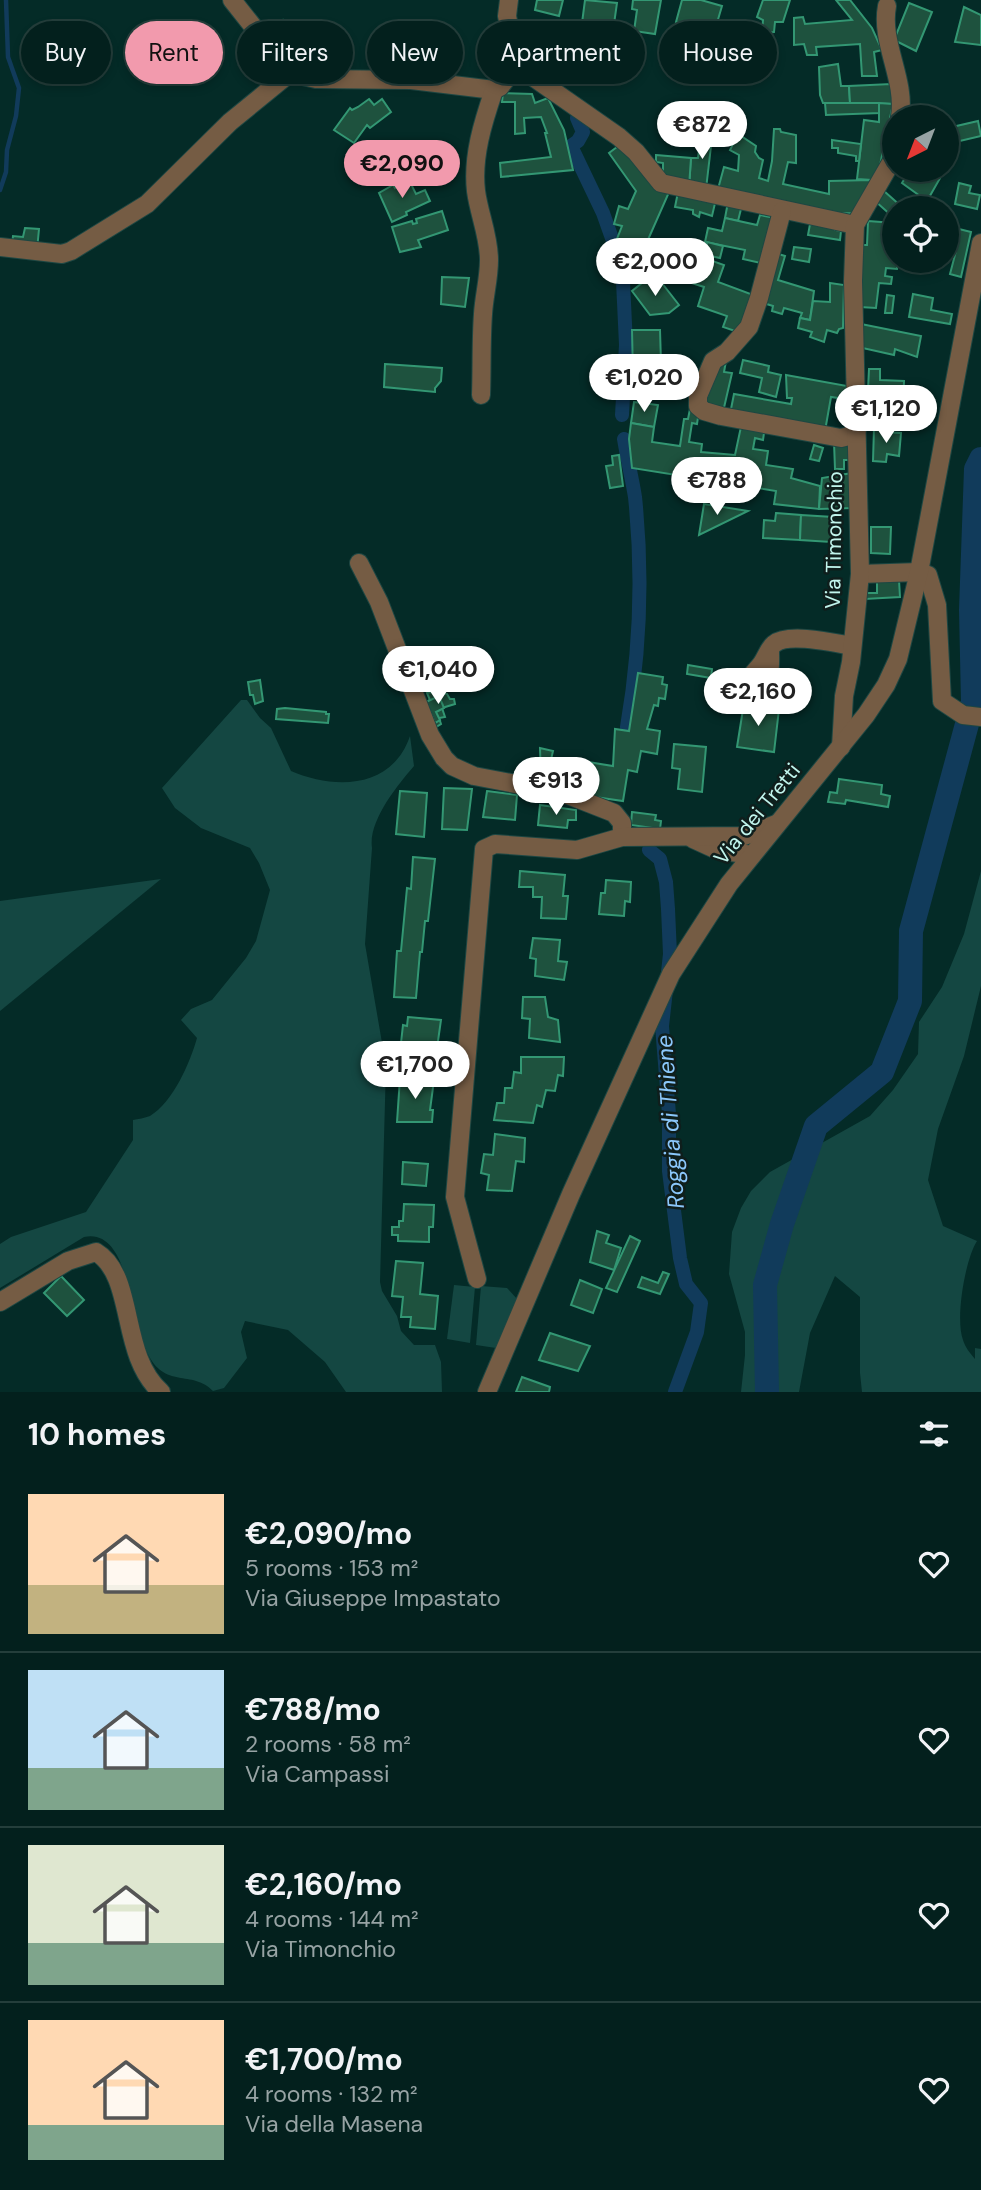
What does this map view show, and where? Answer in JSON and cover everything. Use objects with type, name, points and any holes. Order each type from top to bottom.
[{"type":"street","points":[[232,0],[248,21]]},
{"type":"street","points":[[509,0],[509,21]]},
{"type":"street","points":[[886,2],[886,33],[898,80],[899,105]]},
{"type":"street","points":[[353,79],[411,80],[494,90],[502,84]]},
{"type":"street","points":[[0,247],[62,254],[71,251],[157,196],[230,122],[276,84]]},
{"type":"street","points":[[541,84],[601,124],[636,152],[661,183],[855,225]]},
{"type":"street","points":[[481,395],[483,312],[489,279],[489,257],[476,190],[476,154],[494,90]]},
{"type":"street","name":"Via Timonchio","points":[[841,747],[844,696],[860,573],[852,281],[855,225],[882,178]]},
{"type":"street","points":[[782,211],[749,327],[727,352],[713,361],[698,396],[698,406],[704,411],[721,416],[841,438],[849,436],[857,429]]},
{"type":"street","name":"Via dei Tretti","points":[[487,1392],[571,1194],[671,974],[729,884],[877,700],[895,666],[919,572],[981,243]]},
{"type":"street","points":[[359,563],[379,602],[430,735],[444,758],[452,766],[474,776],[563,793],[614,813],[622,822],[622,837]]},
{"type":"street","points":[[860,573],[919,572],[928,575],[937,605],[942,701],[972,716]]},
{"type":"street","points":[[770,650],[775,643],[792,638],[852,646]]},
{"type":"street","points":[[714,844],[778,824]]},
{"type":"street","points":[[477,1279],[455,1197],[484,849],[500,844],[577,850],[622,837],[690,838],[714,844],[736,842],[752,855]]},
{"type":"street","points":[[714,844],[727,870],[729,884]]},
{"type":"street","points":[[0,1302],[68,1261],[96,1252],[110,1263],[118,1276],[128,1325],[143,1371],[161,1392]]},
{"type":"shaded area","points":[[241,700],[247,700],[271,728],[291,771],[326,781],[360,780],[376,775],[402,754],[410,736],[414,766],[385,804],[374,827],[365,944],[386,1066],[380,1282],[382,1291],[397,1316],[401,1331],[414,1345],[435,1345],[441,1362],[442,1392],[346,1392],[325,1362],[288,1330],[245,1321],[241,1332],[247,1358],[224,1388],[213,1391],[196,1381],[170,1375],[154,1364],[141,1339],[128,1284],[117,1254],[108,1243],[97,1237],[84,1237],[0,1288],[0,1244],[11,1237],[86,1212],[133,1140],[133,1120],[150,1116],[158,1110],[173,1092],[185,1070],[197,1038],[181,1020],[191,1009],[212,1000],[246,958],[256,941],[270,890],[250,848],[201,828],[175,808],[162,788]]},
{"type":"shaded area","points":[[981,871],[981,986],[964,1056],[938,1129],[928,1180],[943,1226],[977,1241],[965,1275],[960,1318],[964,1343],[975,1359],[975,1348],[981,1349],[981,1392],[862,1392],[860,1297],[835,1276],[810,1333],[799,1392],[741,1392],[745,1332],[729,1274],[732,1232],[741,1208],[751,1191],[770,1172],[870,1116],[893,1090],[918,1054],[919,1022],[942,987],[964,934]]},
{"type":"shaded area","points":[[161,879],[0,1011],[0,901]]},
{"type":"shaded area","points":[[454,1285],[475,1287],[470,1343],[447,1339]]},
{"type":"shaded area","points":[[481,1286],[507,1288],[518,1300],[496,1348],[476,1345]]},
{"type":"building","points":[[537,0],[563,0],[559,16],[535,10]]},
{"type":"building","points":[[585,0],[617,3],[614,21],[582,21]]},
{"type":"building","points":[[633,0],[661,0],[655,34],[645,33],[645,21],[635,21],[637,10],[632,9]]},
{"type":"building","points":[[682,0],[701,0],[722,6],[718,21],[676,21]]},
{"type":"building","points":[[763,0],[790,0],[783,22],[763,21],[757,17]]},
{"type":"building","points":[[836,0],[850,0],[872,28],[882,50],[874,52],[877,76],[862,76],[860,44],[816,47],[817,55],[807,55],[804,44],[794,45],[794,18],[803,17],[805,24],[852,20]]},
{"type":"building","points":[[909,3],[932,12],[916,51],[894,40]]},
{"type":"building","points":[[964,7],[981,15],[981,45],[955,42]]},
{"type":"building","points":[[838,64],[841,86],[849,86],[850,103],[823,103],[819,67]]},
{"type":"building","points":[[891,84],[893,104],[850,103],[849,86]]},
{"type":"building","points":[[503,93],[532,94],[535,103],[548,98],[564,130],[573,170],[501,177],[500,163],[551,157],[541,117],[524,118],[525,133],[515,134],[515,102],[502,102]]},
{"type":"building","points":[[369,99],[374,105],[382,99],[391,112],[370,128],[367,125],[354,143],[334,130],[350,108],[352,110]]},
{"type":"building","points":[[825,103],[879,103],[880,113],[826,115]]},
{"type":"building","points":[[879,103],[893,104],[882,105],[880,165],[872,180],[857,179],[864,120],[879,122]]},
{"type":"building","points":[[978,121],[981,136],[959,141],[959,125]]},
{"type":"building","points":[[702,128],[713,129],[706,189],[689,187],[691,158],[698,158]]},
{"type":"building","points":[[774,129],[796,135],[796,163],[788,162],[783,184],[829,194],[829,181],[872,180],[856,213],[814,214],[718,189],[724,167],[738,171],[739,155],[730,150],[738,134],[756,146],[755,152],[763,160],[759,178],[768,181]]},
{"type":"building","points":[[832,140],[861,144],[859,161],[856,161],[856,156],[838,153],[838,148],[832,148]]},
{"type":"building","points":[[621,144],[670,190],[643,251],[651,254],[650,264],[647,263],[642,275],[626,271],[625,258],[629,250],[615,244],[622,226],[614,224],[619,206],[628,209],[636,191],[609,153]]},
{"type":"building","points":[[656,155],[691,158],[689,187],[663,183],[663,163],[656,162]]},
{"type":"building","points":[[407,180],[416,194],[425,190],[430,201],[392,222],[379,193],[393,185],[395,188]]},
{"type":"building","points":[[938,182],[930,196],[920,196],[902,183]]},
{"type":"building","points":[[959,183],[971,186],[969,193],[980,195],[977,209],[959,205],[959,196],[957,196]]},
{"type":"building","points":[[884,191],[890,196],[882,196],[882,207],[875,201]]},
{"type":"building","points":[[678,192],[716,199],[712,216],[700,212],[699,217],[693,214],[693,210],[675,207]]},
{"type":"building","points":[[728,202],[742,205],[738,221],[725,218]]},
{"type":"building","points":[[442,211],[448,230],[418,240],[421,247],[400,252],[392,227],[412,221],[413,224],[417,223],[416,219]]},
{"type":"building","points":[[760,215],[775,218],[765,264],[743,259],[745,250],[705,242],[708,228],[722,231],[725,218],[757,225]]},
{"type":"building","points":[[868,221],[882,222],[882,273],[892,277],[891,284],[879,283],[876,308],[860,307],[860,245],[867,245]]},
{"type":"building","points":[[810,224],[835,227],[835,230],[841,231],[840,240],[808,235]]},
{"type":"building","points":[[25,228],[39,229],[37,250],[12,246],[13,236],[23,237]]},
{"type":"building","points":[[959,229],[971,232],[961,277],[950,274],[959,273]]},
{"type":"building","points":[[707,242],[723,246],[720,258],[705,255]]},
{"type":"building","points":[[794,247],[811,249],[809,262],[792,259]]},
{"type":"building","points":[[775,253],[785,256],[778,280],[814,291],[810,320],[800,318],[802,313],[784,308],[782,314],[772,311],[773,306],[760,302]]},
{"type":"building","points":[[675,256],[686,259],[682,271],[672,268]]},
{"type":"building","points":[[701,257],[724,265],[718,282],[756,296],[738,332],[723,327],[727,316],[698,306],[704,287],[692,283]]},
{"type":"building","points":[[442,277],[469,278],[465,307],[441,304]]},
{"type":"building","points":[[658,278],[679,305],[669,313],[650,315],[632,291],[647,279],[651,284]]},
{"type":"building","points":[[830,283],[844,285],[843,328],[837,333],[827,330],[824,342],[810,337],[812,332],[798,328],[800,318],[810,320],[813,301],[830,302]]},
{"type":"building","points":[[913,294],[933,298],[931,310],[952,314],[950,324],[909,317]]},
{"type":"building","points":[[887,295],[894,296],[892,313],[885,313]]},
{"type":"building","points":[[856,323],[921,336],[917,357],[895,349],[894,355],[858,347]]},
{"type":"building","points":[[632,330],[660,330],[661,363],[658,364],[658,375],[633,375]]},
{"type":"building","points":[[722,359],[726,361],[724,372],[732,373],[723,412],[703,407]]},
{"type":"building","points":[[743,360],[769,366],[768,372],[781,375],[776,397],[759,392],[762,378],[740,373]]},
{"type":"building","points":[[385,364],[442,368],[441,381],[435,392],[384,387]]},
{"type":"building","points":[[869,369],[880,369],[880,380],[904,381],[903,412],[867,411]]},
{"type":"building","points":[[786,375],[847,386],[845,399],[831,397],[825,431],[730,414],[734,394],[791,404],[792,398],[787,398]]},
{"type":"building","points":[[634,402],[658,405],[654,427],[631,423]]},
{"type":"building","points":[[690,409],[699,411],[697,424],[692,423],[689,442],[702,444],[701,452],[735,455],[742,422],[765,426],[763,440],[755,438],[753,449],[768,451],[766,465],[793,469],[791,478],[820,486],[819,509],[774,504],[776,491],[632,468],[629,439],[631,423],[654,427],[652,442],[680,446],[684,419],[688,419]]},
{"type":"building","points":[[874,428],[884,429],[884,432],[901,433],[899,456],[887,454],[886,462],[873,461]]},
{"type":"building","points":[[834,442],[851,442],[851,460],[844,460],[844,469],[835,469]]},
{"type":"building","points":[[814,445],[823,448],[819,461],[810,459]]},
{"type":"building","points":[[619,455],[623,486],[610,488],[606,466],[613,465],[612,456]]},
{"type":"building","points":[[852,473],[852,508],[819,509],[822,478]]},
{"type":"building","points":[[704,504],[748,511],[699,535]]},
{"type":"building","points":[[776,513],[801,515],[800,540],[763,538],[764,520],[775,521]]},
{"type":"building","points":[[801,515],[833,517],[831,542],[800,540]]},
{"type":"building","points":[[871,527],[891,527],[890,554],[871,553]]},
{"type":"building","points":[[899,580],[900,597],[865,599],[865,593],[877,593],[877,582]]},
{"type":"building","points":[[688,665],[712,669],[711,678],[687,674]]},
{"type":"building","points":[[638,673],[663,677],[662,684],[667,685],[665,699],[659,698],[658,706],[654,705],[647,729],[660,731],[657,754],[641,751],[637,772],[628,770],[623,801],[581,795],[582,788],[541,780],[540,748],[553,751],[550,764],[587,769],[588,762],[613,766],[615,729],[629,731]]},
{"type":"building","points":[[260,680],[263,701],[255,704],[248,682]]},
{"type":"building","points":[[427,693],[447,694],[450,699],[454,699],[455,704],[442,708],[445,717],[439,718],[441,724],[436,727],[426,702],[430,700]]},
{"type":"building","points":[[439,696],[444,708],[436,712],[440,720],[435,723],[426,702]]},
{"type":"building","points":[[744,703],[779,709],[774,752],[737,747]]},
{"type":"building","points":[[277,709],[326,712],[329,714],[328,723],[276,719]]},
{"type":"building","points":[[674,744],[706,747],[702,792],[678,789],[680,769],[672,768]]},
{"type":"building","points":[[839,779],[882,785],[881,794],[890,796],[888,807],[846,800],[845,804],[828,802],[830,792],[837,793]]},
{"type":"building","points":[[444,788],[472,789],[467,830],[442,829]]},
{"type":"building","points":[[400,791],[427,793],[424,837],[396,834]]},
{"type":"building","points":[[487,791],[517,795],[515,820],[483,817]]},
{"type":"building","points":[[540,805],[576,810],[576,820],[568,820],[567,828],[538,825]]},
{"type":"building","points":[[632,812],[656,815],[655,820],[661,821],[660,829],[631,825]]},
{"type":"building","points":[[413,857],[435,859],[428,921],[425,921],[420,952],[416,998],[394,997],[397,951],[401,951]]},
{"type":"building","points":[[520,871],[565,875],[563,896],[568,896],[566,919],[541,918],[542,897],[533,897],[533,887],[519,887]]},
{"type":"building","points":[[606,880],[631,882],[630,902],[625,901],[624,916],[599,914],[601,893],[605,893]]},
{"type":"building","points":[[533,938],[560,940],[558,961],[567,962],[564,980],[535,976],[536,959],[530,958]]},
{"type":"building","points":[[523,997],[545,997],[548,1017],[558,1020],[560,1042],[529,1038],[530,1019],[522,1018]]},
{"type":"building","points":[[408,1017],[441,1020],[437,1064],[404,1061],[405,1052],[400,1052],[403,1025],[407,1026]]},
{"type":"building","points":[[521,1057],[564,1057],[563,1076],[558,1075],[555,1091],[546,1090],[542,1107],[537,1105],[533,1123],[494,1120],[497,1103],[504,1103],[505,1088],[512,1088],[514,1072],[521,1073]]},
{"type":"building","points":[[400,1078],[434,1080],[430,1110],[433,1110],[432,1122],[397,1122]]},
{"type":"building","points":[[495,1134],[525,1138],[524,1162],[516,1161],[512,1191],[487,1190],[489,1175],[481,1173],[484,1154],[493,1155]]},
{"type":"building","points":[[403,1162],[428,1164],[426,1186],[402,1184]]},
{"type":"building","points":[[404,1204],[434,1205],[429,1242],[398,1241],[398,1235],[392,1235],[392,1227],[399,1227],[399,1221],[403,1221]]},
{"type":"building","points":[[597,1231],[609,1235],[606,1243],[621,1248],[614,1270],[590,1262]]},
{"type":"building","points":[[630,1236],[640,1241],[617,1292],[606,1288]]},
{"type":"building","points":[[396,1261],[423,1263],[420,1294],[438,1296],[435,1329],[410,1327],[411,1317],[401,1317],[403,1297],[392,1296]]},
{"type":"building","points":[[663,1272],[669,1274],[660,1294],[638,1287],[642,1277],[658,1283]]},
{"type":"building","points":[[61,1276],[84,1300],[67,1316],[44,1293]]},
{"type":"building","points":[[580,1280],[602,1289],[593,1313],[571,1305]]},
{"type":"building","points":[[550,1333],[590,1346],[578,1371],[539,1360]]},
{"type":"building","points":[[522,1377],[550,1387],[549,1392],[516,1392]]},
{"type":"waterway","points":[[0,190],[6,172],[7,150],[16,116],[19,88],[8,57],[6,0]]},
{"type":"waterway","name":"Roggia di Thiene","points":[[577,118],[583,132],[571,146],[622,260],[626,345],[622,415]]},
{"type":"waterway","name":"Roggia di Thiene","points":[[624,439],[635,497],[639,583],[635,670],[627,727]]},
{"type":"waterway","points":[[767,1392],[765,1285],[782,1224],[816,1126],[882,1072],[910,1001],[911,931],[973,702],[971,610],[976,469],[981,459]]},
{"type":"waterway","name":"Roggia di Thiene","points":[[649,850],[660,859],[666,882],[668,909],[670,954],[662,1026],[669,1114],[669,1171],[686,1284],[701,1303],[697,1332],[675,1392]]}]
